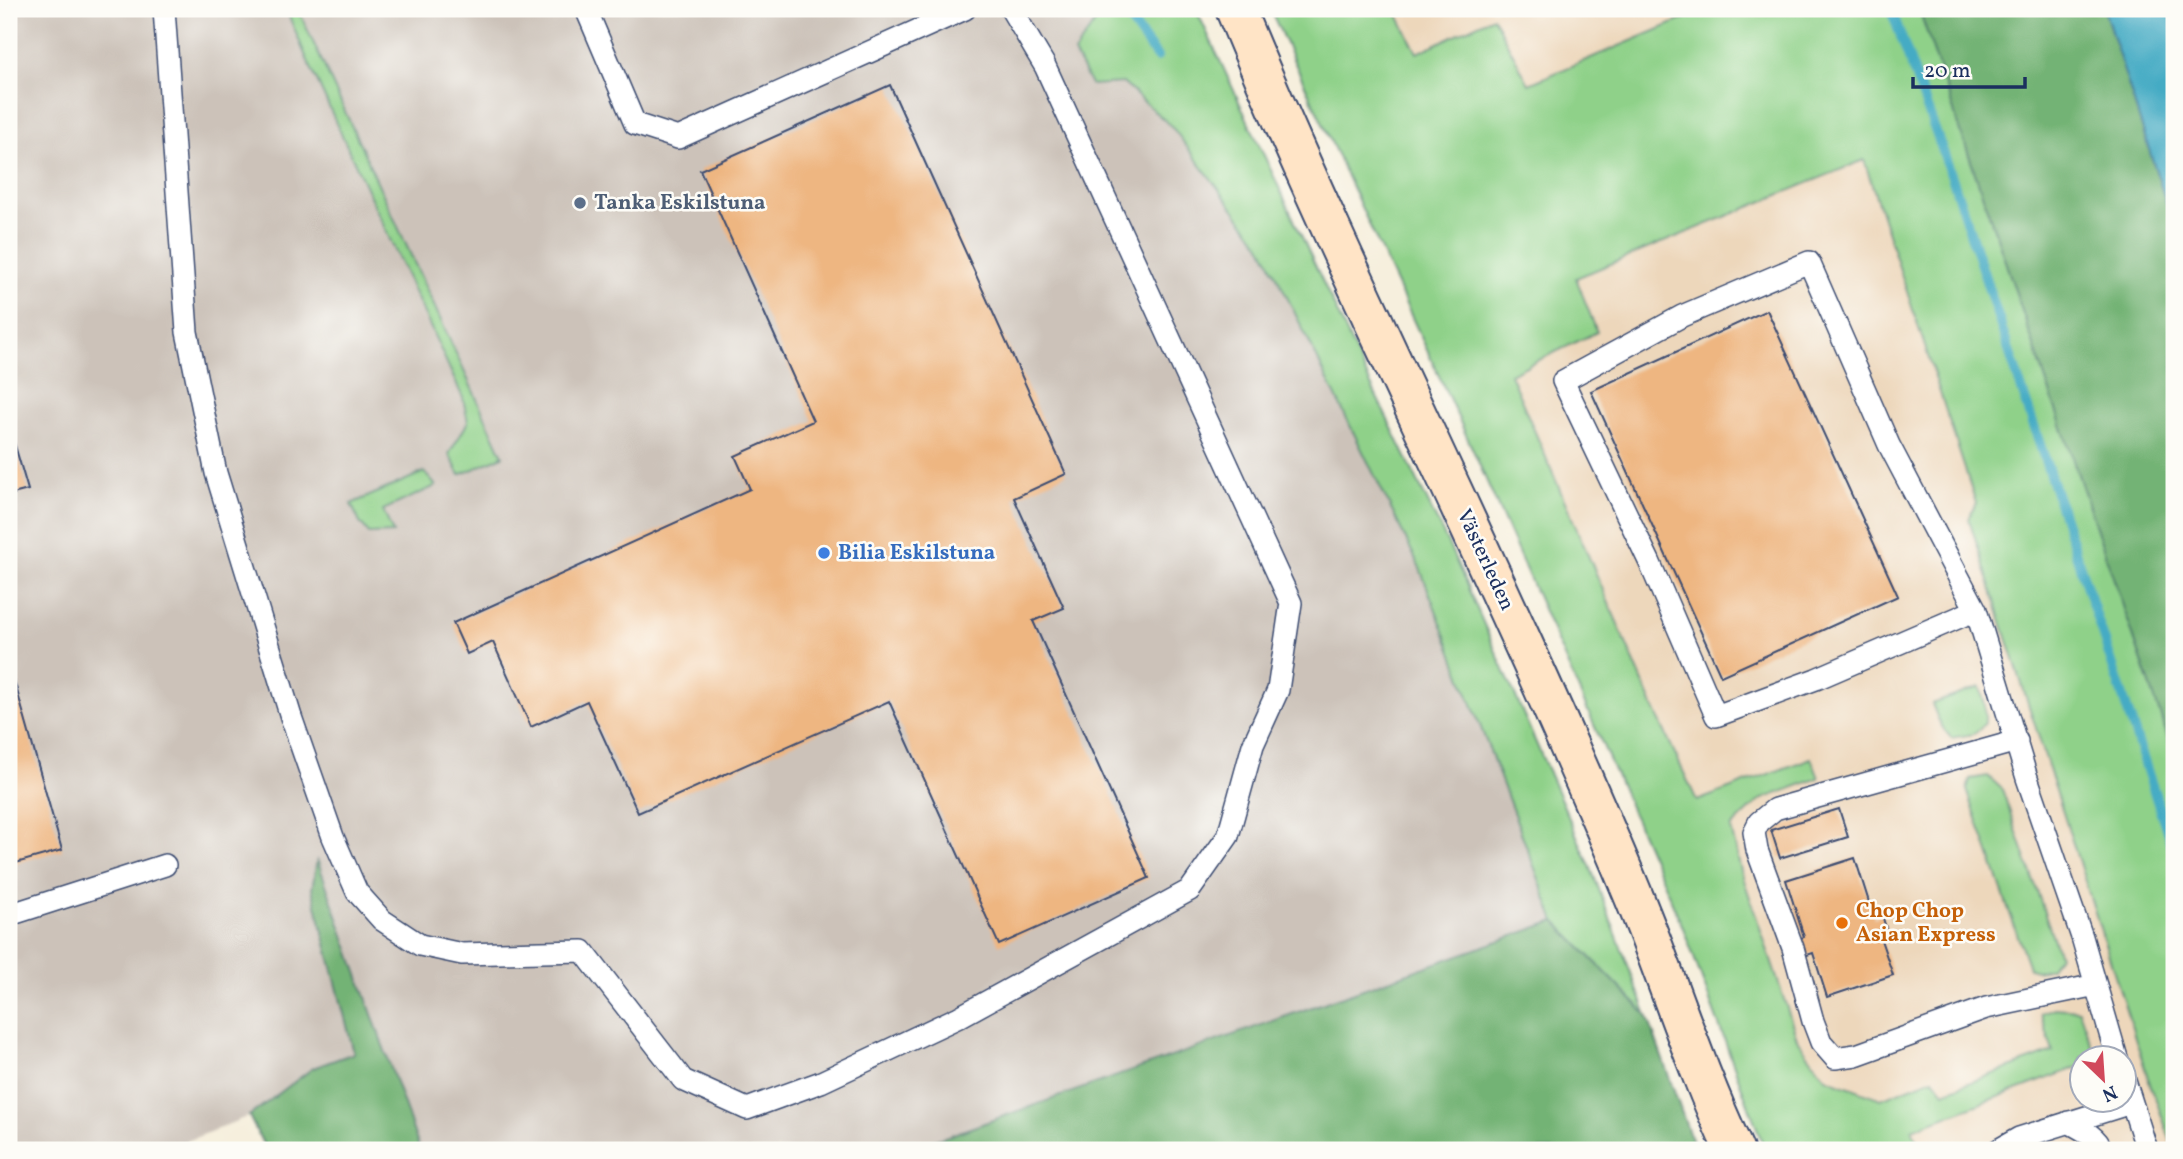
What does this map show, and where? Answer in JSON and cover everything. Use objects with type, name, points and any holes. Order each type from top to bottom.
[{"type":"main road","name":"Västerleden","points":[[1235,9],[1274,104],[1576,761],[1649,936],[1726,1140]]},
{"type":"lane","points":[[164,9],[187,332],[216,473],[292,717],[333,837],[358,892],[382,920],[420,945],[462,954],[583,951],[683,1080],[747,1109],[821,1082],[959,1017],[1190,890],[1228,836],[1253,746],[1278,690],[1291,603],[1045,66],[1011,9]]},
{"type":"lane","points":[[586,9],[635,124],[678,138],[965,9]]},
{"type":"lane","points":[[1976,610],[1816,679],[1716,716],[1648,561],[1563,381],[1682,316],[1809,262],[1889,445],[1976,610],[2114,1044]]},
{"type":"lane","points":[[2017,741],[1775,809],[1759,822],[1754,832],[1757,850],[1793,948],[1813,1021],[1821,1042],[1835,1058],[1856,1055],[1986,1008],[2096,985]]},
{"type":"lane","points":[[9,915],[165,864]]},
{"type":"lane","points":[[1998,1150],[2019,1138],[2095,1114]]},
{"type":"lane","points":[[2135,1114],[2147,1150]]},
{"type":"lane","points":[[2068,1122],[2100,1143],[2102,1150]]},
{"type":"shaded area","points":[[9,9],[1098,9],[1101,13],[1074,53],[1091,84],[1123,83],[1172,127],[1263,248],[1419,566],[1555,921],[908,1150],[420,1150],[318,861],[312,889],[354,1053],[313,1068],[249,1116],[165,1150],[9,1150]]},
{"type":"shaded area","points":[[1270,9],[1857,9],[2174,1150],[1765,1150],[1682,925],[1473,450]]},
{"type":"green space","points":[[286,9],[298,9],[503,456],[460,475],[449,454],[468,422],[463,398]]},
{"type":"green space","points":[[1098,9],[1196,9],[1369,381],[1453,554],[1590,866],[1647,1015],[1555,921],[1419,566],[1263,248],[1172,127],[1123,83],[1091,85],[1074,53],[1101,14]]},
{"type":"green space","points":[[1270,9],[1395,9],[1417,53],[1493,17],[1529,84],[1707,9],[1919,9],[2174,755],[2174,1150],[2148,1078],[1969,519],[1976,503],[1864,160],[1576,278],[1597,332],[1510,374],[1657,715],[1697,801],[1811,758],[1819,778],[1760,800],[1731,828],[1741,871],[1798,1041],[1826,1078],[1881,1099],[1933,1078],[1944,1092],[2053,1052],[2041,1013],[2054,1008],[2079,1010],[2091,1044],[2068,1044],[2068,1071],[1912,1129],[1921,1150],[1765,1150],[1682,925],[1473,450]]},
{"type":"green space","points":[[1919,9],[2104,9],[2174,227],[2174,755]]},
{"type":"green space","points":[[424,472],[436,486],[383,510],[393,533],[369,534],[351,504]]},
{"type":"green space","points":[[1980,687],[1985,706],[1985,723],[1974,734],[1951,738],[1941,726],[1932,704]]},
{"type":"green space","points":[[1988,776],[2002,789],[2059,955],[2051,968],[2039,971],[2029,968],[1967,790],[1970,779]]},
{"type":"green space","points":[[317,859],[420,1150],[266,1150],[249,1116],[313,1068],[354,1053],[312,889]]},
{"type":"green space","points":[[1555,921],[1647,1015],[1695,1150],[908,1150]]},
{"type":"water","points":[[2104,9],[2174,9],[2174,227]]},
{"type":"building","name":"Bilia Eskilstuna","points":[[890,85],[1066,474],[1014,498],[1064,608],[1033,621],[1149,878],[999,945],[889,701],[638,813],[587,701],[531,727],[493,642],[467,654],[453,623],[750,489],[735,456],[813,421],[700,170]]},
{"type":"building","points":[[1767,310],[1898,596],[1721,676],[1591,391]]},
{"type":"building","points":[[9,425],[28,490],[9,495]]},
{"type":"building","points":[[9,662],[62,850],[9,865]]},
{"type":"building","points":[[1839,809],[1848,837],[1780,858],[1771,830]]},
{"type":"building","name":"Chop Chop Asian Express","points":[[1855,858],[1874,918],[1882,915],[1886,928],[1878,931],[1893,975],[1827,997],[1813,953],[1801,957],[1795,941],[1804,937],[1786,880]]},
{"type":"waterway","points":[[1122,9],[1157,57]]},
{"type":"waterway","points":[[1891,9],[1950,171],[2174,852]]},
{"type":"place","name":"Tanka Eskilstuna","points":[[580,203]]},
{"type":"place","name":"Bilia Eskilstuna","points":[[824,553]]},
{"type":"place","name":"Chop Chop Asian Express","points":[[1842,923]]}]
